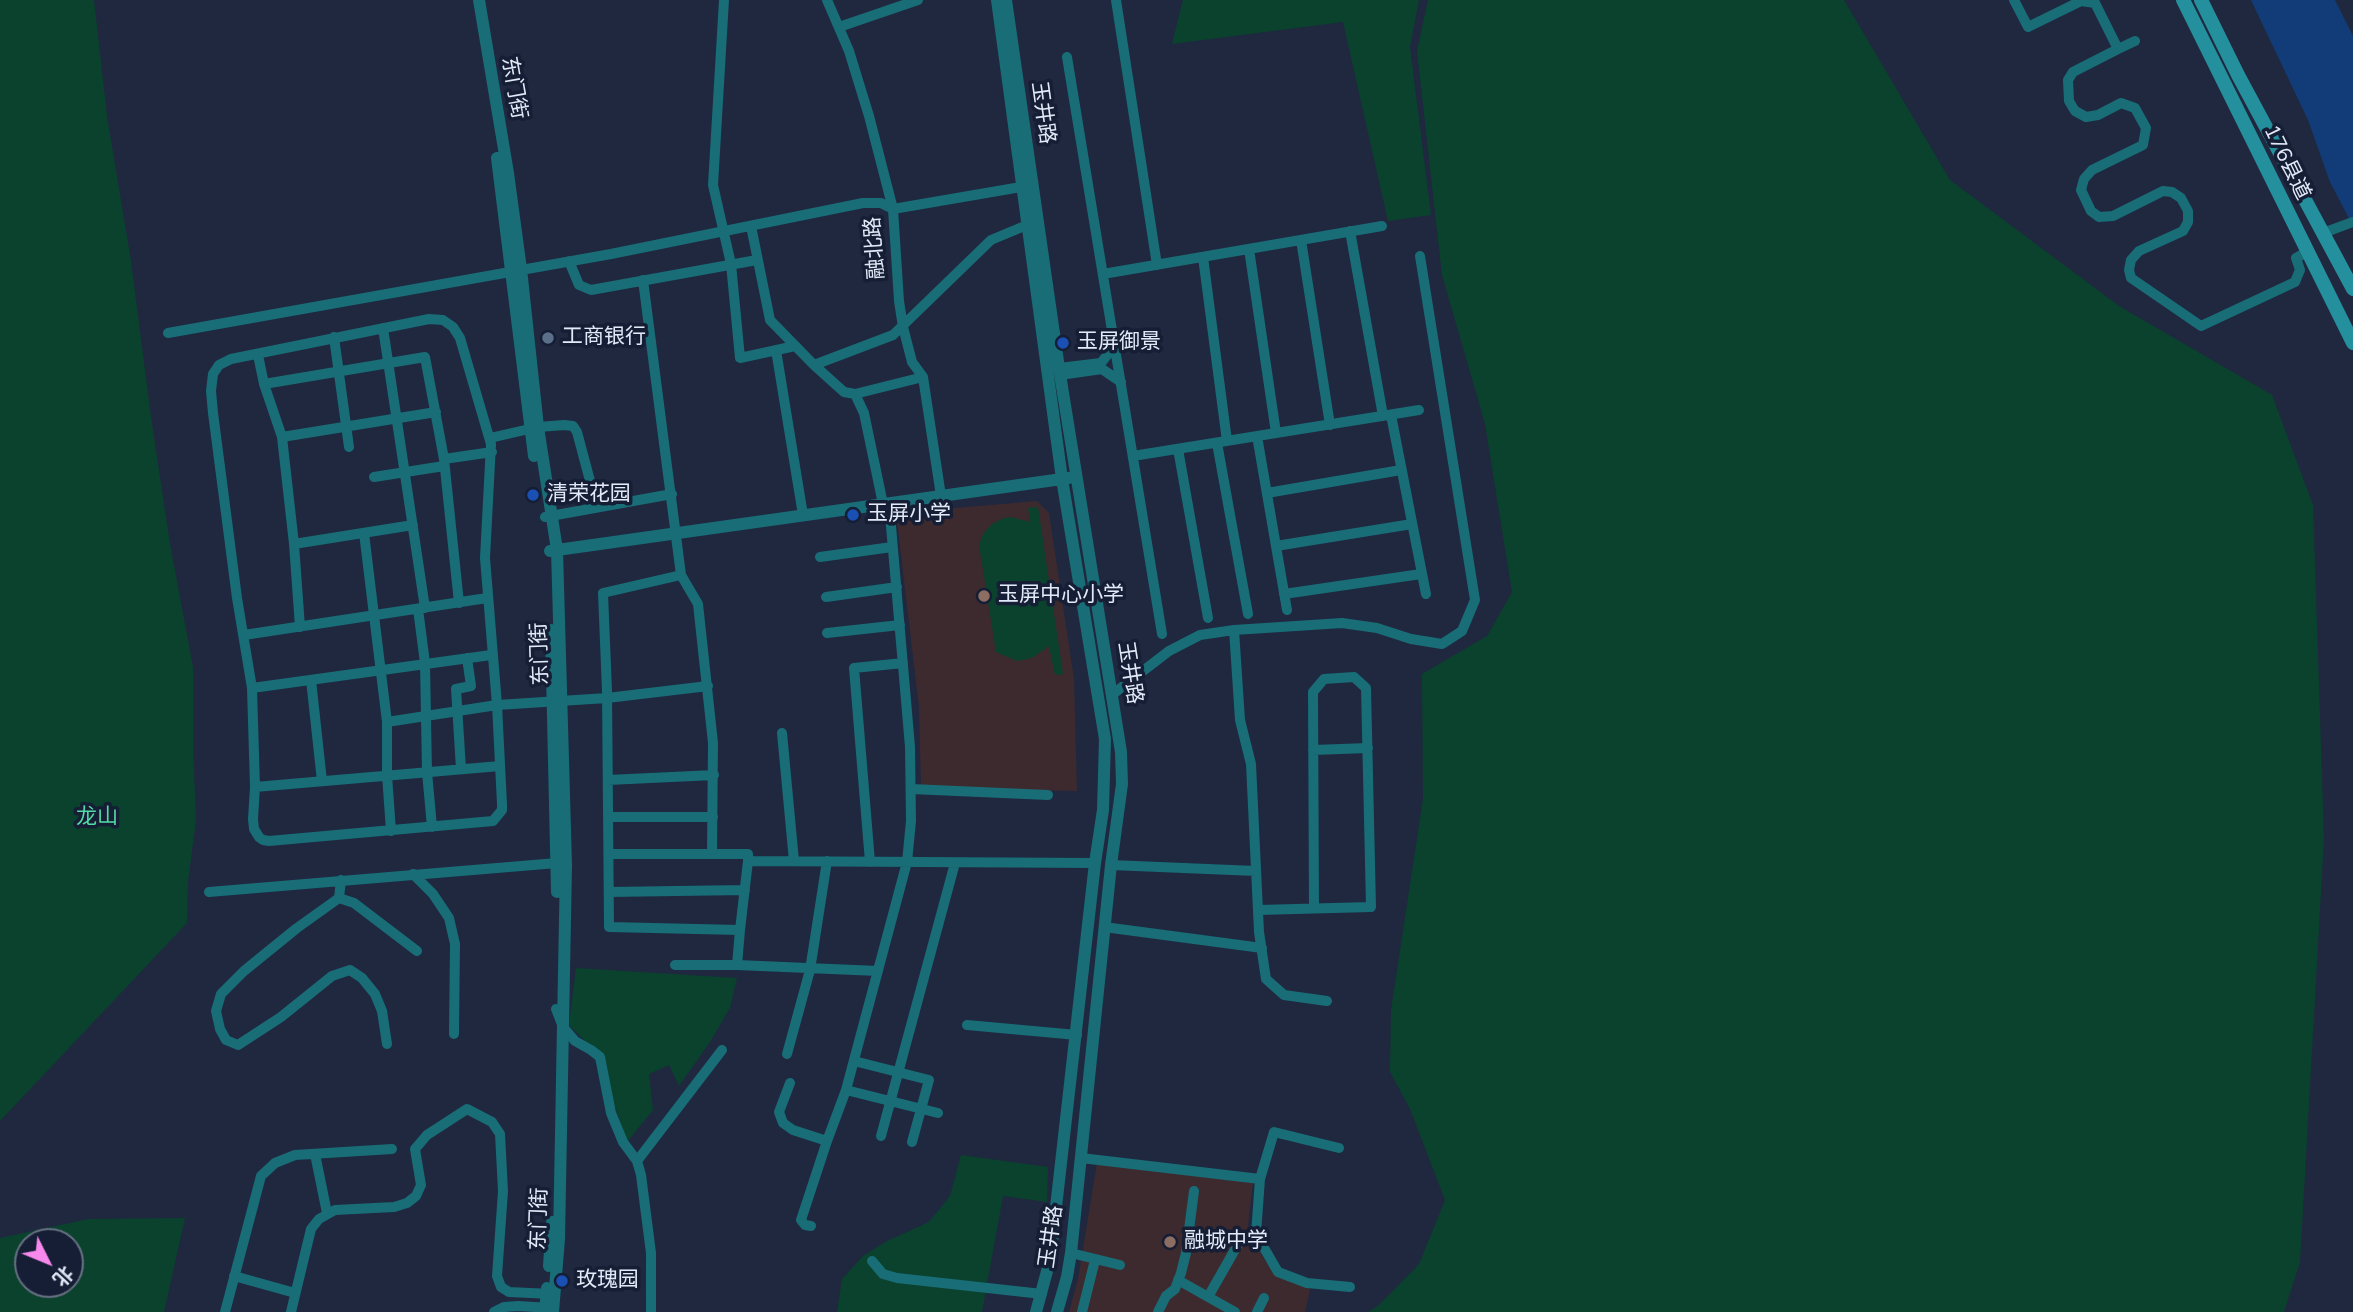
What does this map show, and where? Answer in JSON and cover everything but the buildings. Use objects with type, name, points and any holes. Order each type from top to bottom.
[{"type":"main road","name":"176县道","points":[[2183,0],[2353,343]]},
{"type":"main road","name":"176县道","points":[[2201,0],[2238,75],[2353,289]]},
{"type":"street","name":"东门街","points":[[472,0],[516,270]]},
{"type":"street","name":"东门街","points":[[479,0],[508,173],[533,428],[553,550],[566,865],[559,1239],[549,1310]]},
{"type":"street","points":[[724,0],[713,186],[730,264],[740,358],[795,346]]},
{"type":"street","name":"融北路","points":[[827,0],[869,116],[894,209],[903,327],[912,362],[923,377],[941,496]]},
{"type":"street","points":[[839,27],[918,0]]},
{"type":"street","name":"玉井路","points":[[997,0],[1062,479],[1105,739],[1103,810],[1077,1035],[1050,1259],[1036,1312]]},
{"type":"street","name":"玉井路","points":[[1006,0],[1076,477],[1121,752],[1122,784],[1104,927],[1071,1253],[1056,1312]]},
{"type":"street","points":[[1116,0],[1157,265]]},
{"type":"street","points":[[2014,0],[2028,27],[2081,1],[2095,3],[2118,49]]},
{"type":"street","points":[[2135,41],[2073,72],[2068,80],[2069,101],[2075,111],[2086,117],[2098,115],[2121,103],[2135,108],[2146,128],[2143,145],[2092,170],[2084,179],[2081,190],[2091,211],[2099,217],[2113,216],[2163,191],[2172,192],[2181,198],[2188,211],[2188,222],[2183,231],[2139,251],[2131,260],[2131,278],[2200,326],[2295,282],[2300,270],[2296,258],[2307,252]]},
{"type":"street","points":[[1067,57],[1162,634]]},
{"type":"street","points":[[168,333],[724,233],[863,203],[881,203],[894,209],[1021,187]]},
{"type":"street","points":[[2323,233],[2353,222]]},
{"type":"street","points":[[814,365],[893,335],[991,240],[1027,225]]},
{"type":"street","points":[[751,226],[770,320],[814,365],[844,391],[855,394],[923,377]]},
{"type":"street","points":[[1103,274],[1382,226]]},
{"type":"street","points":[[1350,231],[1426,594]]},
{"type":"street","points":[[1301,240],[1330,425]]},
{"type":"street","points":[[1249,249],[1276,433]]},
{"type":"street","points":[[1113,694],[1168,651],[1200,635],[1234,630],[1342,623],[1377,628],[1411,639],[1442,644],[1462,631],[1475,600],[1420,256]]},
{"type":"street","points":[[1203,257],[1222,442],[1248,614]]},
{"type":"street","points":[[569,261],[579,285],[591,290],[757,260]]},
{"type":"street","points":[[643,280],[681,575],[698,604],[708,686],[714,775],[712,853]]},
{"type":"street","points":[[429,319],[443,320],[453,327],[460,338],[492,452],[485,558],[502,810],[493,821],[263,840],[254,829],[252,688],[211,391],[213,374],[219,365],[231,359],[334,337],[429,319]]},
{"type":"street","points":[[383,328],[413,525],[425,663],[427,772],[432,827]]},
{"type":"street","points":[[334,337],[349,447]]},
{"type":"street","points":[[1060,371],[1101,363],[1115,345]]},
{"type":"street","points":[[776,350],[803,515]]},
{"type":"street","points":[[258,355],[264,384],[282,437],[300,626]]},
{"type":"street","points":[[264,384],[425,357],[444,463],[459,603]]},
{"type":"street","points":[[1060,371],[1102,369],[1121,382]]},
{"type":"street","points":[[811,1226],[805,1225],[801,1220],[854,1061],[907,862],[911,821],[910,747],[892,547],[886,504],[864,413],[855,394]]},
{"type":"street","points":[[1133,456],[1419,410]]},
{"type":"street","points":[[282,437],[436,412]]},
{"type":"street","points":[[490,438],[533,428],[573,426],[577,432],[597,507]]},
{"type":"street","points":[[1257,436],[1287,610]]},
{"type":"street","points":[[1178,449],[1208,618]]},
{"type":"street","points":[[374,477],[492,452]]},
{"type":"street","points":[[1267,493],[1401,470]]},
{"type":"street","points":[[553,550],[1076,477]]},
{"type":"street","points":[[549,516],[672,494]]},
{"type":"street","points":[[1276,546],[1412,524]]},
{"type":"street","points":[[294,544],[413,525]]},
{"type":"street","points":[[364,533],[387,723],[391,831]]},
{"type":"street","points":[[820,557],[892,547]]},
{"type":"street","points":[[1284,594],[1422,573]]},
{"type":"street","points":[[681,575],[603,593],[607,698],[609,927],[740,930]]},
{"type":"street","points":[[826,597],[897,587]]},
{"type":"street","points":[[244,635],[488,598]]},
{"type":"street","points":[[827,634],[900,625]]},
{"type":"street","points":[[1234,630],[1240,720],[1251,764],[1258,910],[1266,979],[1284,995],[1327,1001]]},
{"type":"street","points":[[252,688],[491,655]]},
{"type":"street","points":[[461,769],[456,689],[471,686],[467,658]]},
{"type":"street","points":[[870,862],[854,668],[903,663]]},
{"type":"street","points":[[1258,910],[1371,907],[1367,688],[1354,677],[1324,679],[1313,692],[1314,908]]},
{"type":"street","points":[[311,680],[322,781]]},
{"type":"street","points":[[387,723],[497,705],[607,698],[708,686]]},
{"type":"street","name":"东门街","points":[[551,1294],[558,701]]},
{"type":"street","points":[[782,733],[794,861]]},
{"type":"street","points":[[1313,750],[1368,748]]},
{"type":"street","points":[[255,787],[500,766]]},
{"type":"street","points":[[608,780],[714,775]]},
{"type":"street","points":[[911,789],[1048,795]]},
{"type":"street","points":[[609,817],[713,817]]},
{"type":"street","points":[[609,855],[748,854],[737,965]]},
{"type":"street","points":[[748,861],[1095,863]]},
{"type":"street","points":[[787,1054],[810,970],[827,861]]},
{"type":"street","points":[[209,892],[557,863]]},
{"type":"street","points":[[881,1136],[955,863]]},
{"type":"street","points":[[1111,865],[1256,871]]},
{"type":"street","points":[[413,874],[433,894],[449,918],[455,944],[454,1034]]},
{"type":"street","points":[[341,880],[339,898],[244,971],[221,994],[216,1011],[220,1029],[226,1040],[239,1045],[281,1017],[332,976],[350,970],[362,978],[375,994],[382,1011],[387,1044]]},
{"type":"street","points":[[609,892],[745,890]]},
{"type":"street","points":[[339,898],[362,909],[417,951]]},
{"type":"street","points":[[1104,927],[1262,948]]},
{"type":"street","points":[[675,965],[878,971]]},
{"type":"street","points":[[556,1009],[563,1026],[575,1041],[591,1049],[600,1058],[611,1113],[623,1142],[637,1161],[651,1253],[652,1312]]},
{"type":"street","points":[[967,1025],[1077,1035]]},
{"type":"street","points":[[637,1161],[722,1050]]},
{"type":"street","points":[[854,1061],[929,1080],[912,1142]]},
{"type":"street","points":[[790,1083],[779,1112],[783,1123],[793,1130],[827,1141]]},
{"type":"street","points":[[846,1090],[938,1113]]},
{"type":"street","points":[[291,1312],[311,1229],[327,1213],[335,1210],[394,1207],[407,1203],[416,1196],[421,1185],[415,1149],[427,1135],[467,1109],[492,1122],[500,1133],[503,1191],[497,1276],[501,1287],[509,1292],[551,1294]]},
{"type":"street","points":[[1339,1148],[1274,1132],[1260,1179],[1256,1234],[1278,1272],[1307,1283],[1350,1287]]},
{"type":"street","points":[[225,1312],[261,1176],[275,1163],[295,1155],[392,1149]]},
{"type":"street","points":[[314,1154],[327,1213]]},
{"type":"street","points":[[1081,1157],[1260,1179]]},
{"type":"street","points":[[1158,1312],[1178,1280],[1186,1253],[1194,1191]]},
{"type":"street","points":[[1208,1297],[1241,1240]]},
{"type":"street","points":[[1071,1253],[1120,1265]]},
{"type":"street","points":[[1082,1312],[1095,1260]]},
{"type":"street","points":[[872,1261],[883,1274],[897,1278],[1042,1294]]},
{"type":"street","points":[[233,1276],[295,1293]]},
{"type":"street","points":[[1178,1280],[1235,1312]]},
{"type":"street","points":[[1256,1312],[1264,1298]]},
{"type":"street","points":[[494,1312],[504,1307],[549,1310]]},
{"type":"shaded area","name":"玉屏中心小学","points":[[1037,501],[1049,513],[1074,679],[1077,791],[921,788],[919,707],[896,513]]},
{"type":"shaded area","name":"融城中学","points":[[1097,1163],[1253,1182],[1248,1226],[1264,1259],[1276,1273],[1311,1286],[1305,1312],[1069,1312],[1078,1279]]},
{"type":"green space","name":"龙山","points":[[0,0],[94,0],[107,116],[131,261],[151,417],[170,544],[193,667],[196,820],[188,882],[187,923],[0,1121]]},
{"type":"green space","points":[[1183,0],[1419,0],[1410,47],[1431,215],[1388,221],[1343,22],[1172,44]]},
{"type":"green space","points":[[1428,0],[1844,0],[1950,180],[2119,306],[2272,395],[2313,505],[2324,839],[2300,1262],[2284,1312],[1368,1312],[1379,1305],[1419,1264],[1445,1200],[1410,1109],[1390,1072],[1391,1010],[1423,799],[1422,674],[1487,636],[1512,592],[1485,424],[1442,275],[1417,51]]},
{"type":"green space","points":[[1038,507],[1063,674],[1055,675],[1049,646],[1032,658],[1017,661],[996,652],[979,545],[983,534],[992,524],[1011,517],[1030,522],[1028,508]]},
{"type":"green space","points":[[576,968],[737,978],[730,1008],[679,1086],[669,1065],[649,1074],[653,1110],[627,1142],[613,1101],[606,1063],[600,1052],[569,1025]]},
{"type":"green space","points":[[961,1155],[1048,1167],[1047,1202],[1003,1196],[982,1312],[837,1312],[842,1279],[863,1256],[885,1242],[929,1222],[950,1196]]},
{"type":"green space","points":[[185,1218],[164,1312],[0,1312],[0,1238],[14,1235],[14,1298],[84,1298],[84,1228],[46,1228],[88,1219]]},
{"type":"water","points":[[2251,0],[2335,0],[2353,36],[2353,226],[2330,182],[2308,120]]},
{"type":"place","name":"工商银行","points":[[548,338]]},
{"type":"place","name":"玉屏御景","points":[[1063,343]]},
{"type":"place","name":"清荣花园","points":[[533,495]]},
{"type":"place","name":"玉屏小学","points":[[853,515]]},
{"type":"place","name":"玉屏中心小学","points":[[984,596]]},
{"type":"place","name":"融城中学","points":[[1170,1242]]},
{"type":"place","name":"玫瑰园","points":[[562,1281]]}]
